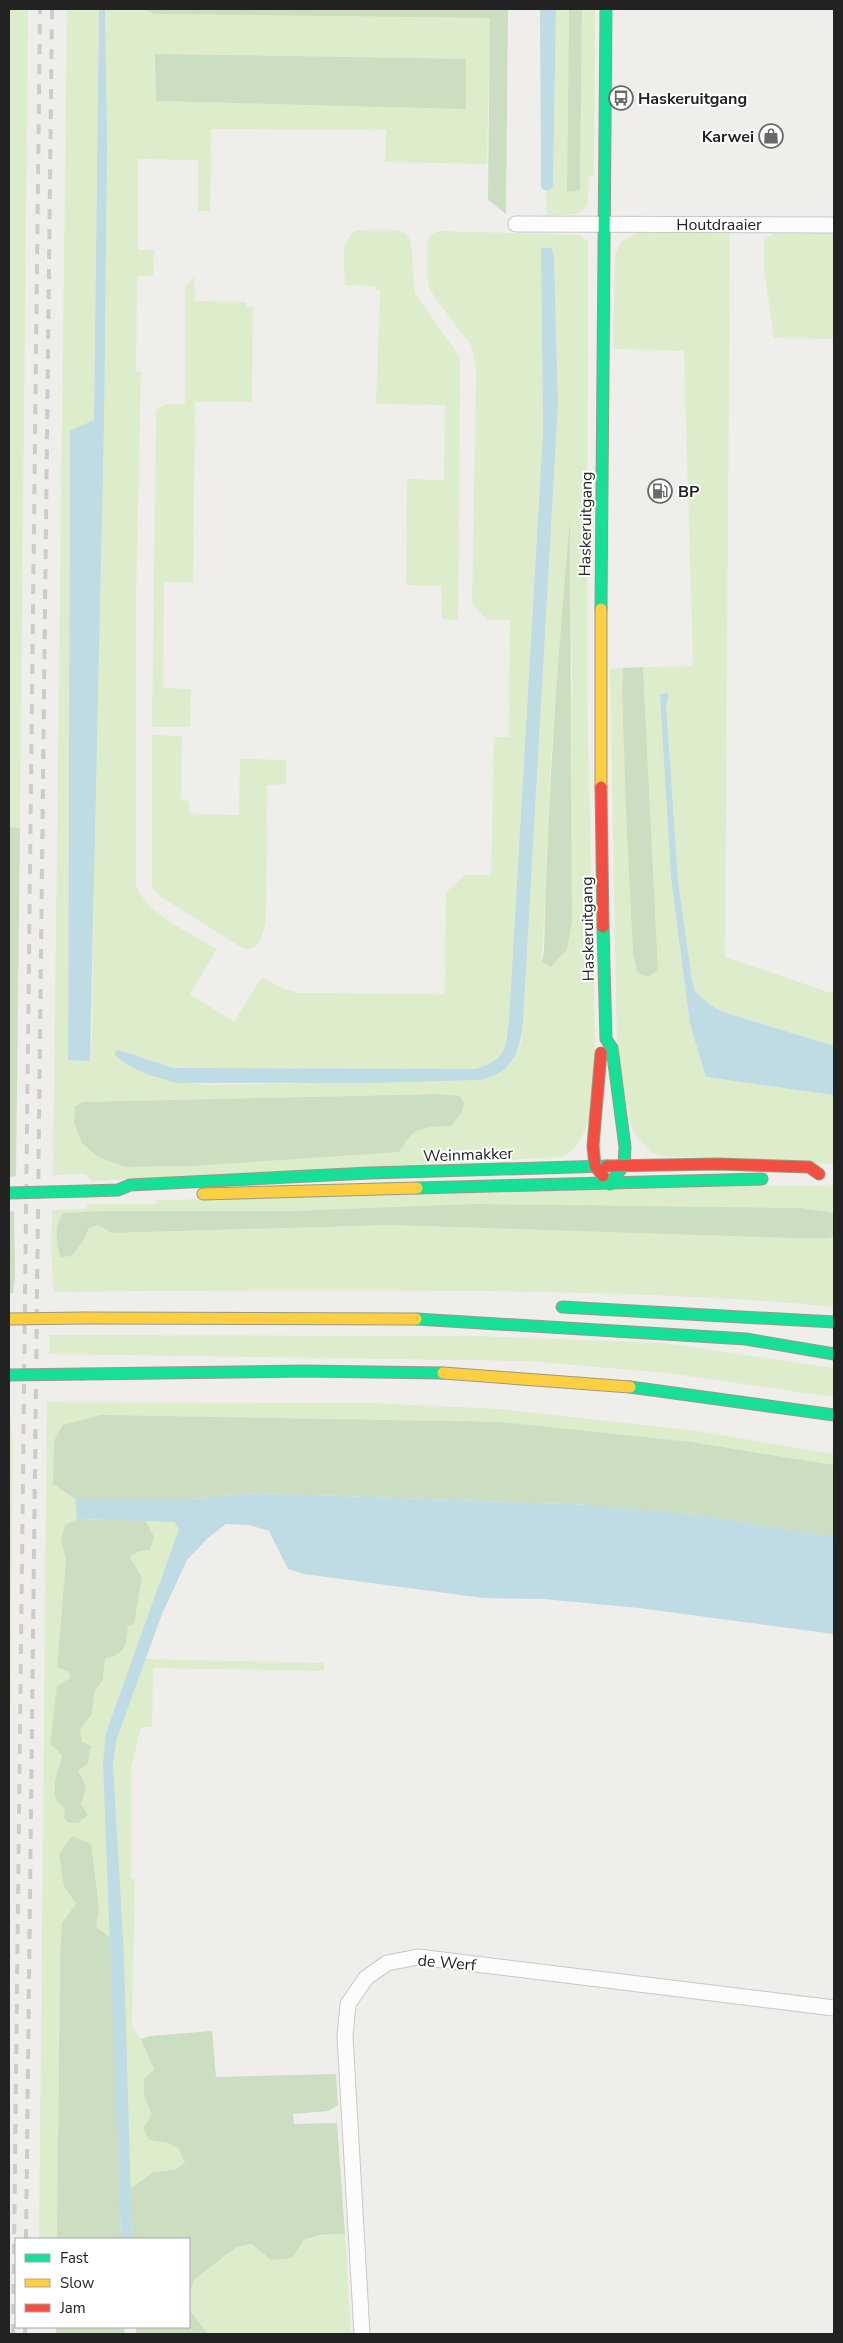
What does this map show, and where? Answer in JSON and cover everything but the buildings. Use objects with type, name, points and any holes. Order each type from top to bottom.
[{"type":"main road","name":"Haskeruitgang","points":[[595,1166],[593,1146],[599,1098],[602,1046],[606,1039],[600,763],[606,9]]},
{"type":"main road","name":"Haskeruitgang","points":[[606,1039],[612,1048],[625,1147],[624,1166]]},
{"type":"main road","name":"Weinmakker","points":[[9,1193],[118,1190],[130,1185],[207,1180],[595,1166],[751,1165],[809,1167],[819,1174]]},
{"type":"main road","points":[[595,1166],[610,1184],[624,1166]]},
{"type":"main road","name":"Weinmakker","points":[[193,1194],[610,1184],[807,1178],[819,1174],[834,1175]]},
{"type":"main road","name":"Weinmakker","points":[[118,1190],[129,1195],[174,1195]]},
{"type":"main road","points":[[552,1308],[626,1310],[834,1322]]},
{"type":"main road","points":[[446,1319],[504,1313]]},
{"type":"main road","points":[[9,1319],[446,1319],[746,1339],[834,1354]]},
{"type":"main road","points":[[9,1374],[380,1371],[526,1378],[734,1399],[834,1415]]},
{"type":"main road","points":[[734,1399],[834,1428]]},
{"type":"street","name":"Houtdraaier","points":[[516,224],[834,225]]},
{"type":"street","name":"de Werf","points":[[362,2334],[344,2037],[348,2004],[366,1978],[387,1962],[418,1957],[834,2008]]},
{"type":"green space","points":[[9,9],[28,9],[20,828],[9,827]]},
{"type":"green space","points":[[67,9],[99,9],[94,421],[70,431],[68,1059],[90,1060],[92,1037],[105,9],[145,9],[153,14],[490,18],[487,164],[385,162],[386,130],[211,129],[210,211],[198,211],[198,160],[138,159],[138,250],[154,250],[153,276],[137,276],[136,372],[141,372],[136,596],[136,885],[141,895],[159,914],[217,949],[190,994],[234,1022],[262,977],[283,989],[299,993],[445,994],[446,892],[465,875],[491,875],[494,737],[509,737],[510,620],[487,620],[472,604],[476,369],[471,345],[435,298],[429,287],[427,241],[432,234],[438,231],[581,235],[588,242],[587,690],[595,1035],[593,1101],[584,1133],[576,1146],[564,1157],[92,1181],[85,1174],[53,1175]],"holes":[[[156,54],[466,60],[466,108],[157,101]],[[541,248],[551,248],[554,256],[558,404],[523,1023],[521,1043],[511,1064],[481,1080],[206,1085],[160,1079],[119,1059],[148,1060],[173,1068],[475,1069],[493,1062],[499,1057],[505,1047],[509,1021],[543,432]],[[570,527],[572,921],[550,967],[542,962],[551,757]],[[439,1094],[460,1096],[451,1126],[426,1127],[411,1133],[192,1166],[125,1167],[98,1157],[84,1102]]]},
{"type":"green space","points":[[145,9],[508,9],[506,214],[488,200],[490,18],[153,14]]},
{"type":"green space","points":[[556,9],[569,9],[567,191],[574,192],[580,188],[582,9],[595,9],[594,176],[589,176],[586,206],[583,210],[570,215],[547,215],[546,190],[553,186]]},
{"type":"green space","points":[[569,9],[582,9],[580,189],[574,192],[567,191]]},
{"type":"green space","points":[[155,54],[466,59],[466,109],[156,101]]},
{"type":"green space","points":[[359,230],[393,230],[407,235],[412,250],[413,279],[416,295],[459,356],[458,620],[442,619],[441,586],[406,585],[407,479],[444,480],[445,405],[376,404],[380,291],[376,291],[375,286],[345,285],[345,245],[352,233]]},
{"type":"green space","points":[[638,232],[730,232],[725,957],[834,994],[834,1046],[723,1012],[710,1005],[695,991],[678,880],[666,704],[669,696],[660,696],[671,878],[690,1024],[706,1077],[834,1095],[834,1164],[661,1156],[651,1152],[636,1137],[631,1124],[617,1051],[610,669],[623,668],[627,837],[633,953],[637,972],[647,977],[658,971],[643,667],[693,666],[684,351],[614,349],[613,346],[615,255],[621,242]]},
{"type":"green space","points":[[774,233],[834,233],[834,339],[774,338],[764,269],[764,241]]},
{"type":"green space","points":[[194,277],[195,301],[246,302],[246,307],[253,307],[252,402],[195,402],[193,582],[164,582],[163,688],[191,689],[190,727],[152,727],[156,411],[165,404],[185,404],[185,286]]},
{"type":"green space","points":[[570,520],[572,921],[567,949],[551,967],[542,962],[544,952],[553,736]]},
{"type":"green space","points":[[643,667],[658,971],[647,977],[637,972],[633,953],[622,690],[623,668]]},
{"type":"green space","points":[[152,735],[182,736],[181,800],[189,801],[190,814],[239,815],[240,759],[286,760],[286,784],[267,785],[266,921],[261,940],[254,948],[244,949],[161,897],[152,887]]},
{"type":"green space","points":[[9,827],[20,828],[16,1176],[9,1177]]},
{"type":"green space","points":[[439,1094],[460,1096],[464,1103],[462,1112],[451,1126],[426,1128],[415,1132],[399,1152],[192,1166],[125,1167],[98,1157],[82,1143],[74,1123],[75,1106],[84,1102]]},
{"type":"green space","points":[[744,1185],[834,1186],[834,1213],[801,1208],[618,1206],[294,1211],[103,1211],[63,1213],[58,1224],[57,1240],[60,1257],[82,1243],[89,1228],[98,1225],[113,1233],[391,1225],[829,1238],[834,1236],[834,1307],[702,1297],[526,1292],[268,1290],[54,1292],[51,1250],[52,1210],[86,1209],[88,1204],[156,1204],[157,1200]]},
{"type":"green space","points":[[474,1204],[802,1208],[834,1213],[834,1236],[829,1238],[796,1238],[391,1225],[112,1233],[98,1225],[89,1228],[82,1243],[71,1256],[60,1257],[57,1240],[58,1224],[63,1213],[103,1211],[294,1211]]},
{"type":"green space","points":[[14,1211],[15,1275],[13,1293],[9,1293],[9,1212]]},
{"type":"green space","points":[[50,1335],[478,1336],[664,1343],[834,1368],[834,1397],[667,1373],[528,1361],[49,1354]]},
{"type":"green space","points":[[9,1402],[13,1445],[9,1809]]},
{"type":"green space","points":[[47,1402],[370,1403],[499,1409],[697,1431],[834,1454],[834,1465],[691,1442],[53,1484],[75,1499],[77,1519],[65,1525],[61,1540],[66,1560],[57,1666],[69,1672],[70,1678],[62,1755],[52,1791],[81,1804],[86,1787],[78,1769],[88,1764],[91,1747],[82,1742],[80,1730],[92,1714],[95,1690],[103,1680],[105,1659],[112,1657],[124,1648],[128,1626],[134,1624],[142,1578],[130,1557],[139,1551],[152,1531],[146,1521],[174,1522],[179,1529],[106,1733],[103,1763],[111,1938],[96,1927],[99,1909],[64,1886],[76,1904],[62,1923],[60,1957],[57,2238],[39,2238]]},
{"type":"green space","points":[[101,1415],[500,1422],[691,1442],[834,1465],[834,1537],[696,1515],[594,1505],[256,1493],[190,1499],[75,1499],[53,1484],[54,1441],[63,1425]]},
{"type":"green space","points":[[77,1519],[146,1521],[154,1537],[150,1550],[139,1551],[130,1557],[142,1578],[134,1624],[128,1626],[124,1648],[112,1657],[105,1659],[103,1680],[95,1690],[92,1714],[80,1730],[82,1742],[91,1746],[88,1764],[78,1770],[86,1787],[81,1804],[88,1815],[78,1823],[69,1823],[64,1817],[65,1808],[59,1803],[54,1791],[54,1784],[62,1755],[50,1744],[57,1686],[70,1678],[69,1672],[57,1667],[66,1560],[61,1540],[65,1525]]},
{"type":"green space","points":[[146,1659],[324,1663],[324,1671],[153,1668],[152,1727],[141,1727],[131,1768],[131,1879],[135,1879],[132,2026],[141,2039],[154,2070],[144,2096],[152,2114],[149,2140],[168,2143],[180,2149],[185,2163],[174,2170],[153,2172],[130,2189],[124,1955],[113,1763],[117,1738]]},
{"type":"green space","points":[[72,1836],[91,1844],[99,1909],[96,1927],[111,1938],[121,2238],[57,2238],[60,1957],[62,1923],[76,1904],[64,1886],[59,1854]]},
{"type":"green space","points":[[212,2031],[216,2077],[336,2074],[338,2105],[328,2111],[293,2114],[294,2124],[337,2123],[345,2234],[321,2235],[304,2240],[292,2258],[271,2260],[252,2244],[237,2247],[194,2280],[190,2294],[190,2238],[132,2238],[130,2189],[153,2172],[174,2170],[185,2163],[179,2149],[168,2143],[149,2140],[143,2128],[152,2114],[144,2096],[144,2079],[154,2070],[141,2039],[150,2036]]},
{"type":"green space","points":[[345,2234],[351,2334],[208,2334],[190,2310],[190,2294],[194,2280],[237,2247],[252,2244],[271,2260],[306,2241]]},
{"type":"green space","points":[[190,2310],[208,2334],[136,2334],[136,2328],[190,2328]]},
{"type":"green space","points":[[56,2328],[124,2328],[125,2334],[56,2334]]},
{"type":"water","points":[[99,9],[105,9],[107,146],[104,421],[90,1061],[68,1060],[70,431],[94,420]]},
{"type":"water","points":[[540,9],[556,9],[553,186],[550,190],[544,190],[541,187]]},
{"type":"water","points":[[541,248],[551,248],[554,256],[558,404],[523,1023],[516,1053],[500,1072],[481,1080],[366,1083],[178,1083],[136,1069],[115,1055],[115,1051],[119,1050],[173,1068],[475,1069],[493,1062],[499,1057],[505,1047],[509,1021],[543,432]]},
{"type":"water","points":[[667,692],[669,696],[666,704],[678,880],[695,991],[710,1005],[723,1012],[834,1046],[834,1095],[706,1077],[690,1024],[671,878],[660,695]]},
{"type":"water","points":[[256,1493],[594,1505],[696,1515],[834,1537],[834,1634],[639,1608],[543,1599],[483,1598],[304,1574],[288,1569],[269,1531],[249,1525],[226,1524],[209,1537],[187,1560],[162,1614],[117,1738],[113,1763],[124,1955],[132,2238],[121,2238],[103,1762],[106,1733],[179,1529],[174,1522],[77,1519],[75,1499],[190,1499]]},
{"type":"railway","points":[[13,2334],[40,9]]},
{"type":"railway","points":[[26,2238],[52,9]]},
{"type":"railway","points":[[25,2328],[25,2334]]},
{"type":"traffic: fast","points":[[601,609],[606,9]]},
{"type":"traffic: fast","points":[[603,927],[606,1039],[612,1048],[625,1147],[624,1165],[610,1184]]},
{"type":"traffic: fast","points":[[86,1191],[118,1190],[130,1185],[369,1173],[607,1166]]},
{"type":"traffic: fast","points":[[417,1188],[762,1179]]},
{"type":"traffic: fast","points":[[9,1193],[86,1191]]},
{"type":"traffic: fast","points":[[562,1307],[834,1322]]},
{"type":"traffic: fast","points":[[416,1319],[746,1339],[834,1354]]},
{"type":"traffic: fast","points":[[83,1374],[304,1371],[443,1373]]},
{"type":"traffic: fast","points":[[9,1375],[83,1374]]},
{"type":"traffic: fast","points":[[630,1387],[834,1415]]},
{"type":"traffic: slow","points":[[601,609],[601,787]]},
{"type":"traffic: slow","points":[[203,1194],[417,1188]]},
{"type":"traffic: slow","points":[[86,1318],[416,1319]]},
{"type":"traffic: slow","points":[[9,1319],[86,1318]]},
{"type":"traffic: slow","points":[[443,1373],[630,1387]]},
{"type":"traffic: jam","points":[[601,787],[603,927]]},
{"type":"traffic: jam","points":[[601,1053],[593,1146],[595,1166],[603,1176]]},
{"type":"traffic: jam","points":[[607,1166],[718,1164],[809,1167],[819,1174]]},
{"type":"place","name":"Haskeruitgang","points":[[621,98]]},
{"type":"place","name":"Karwei","points":[[771,136]]},
{"type":"place","name":"BP","points":[[660,491]]}]
